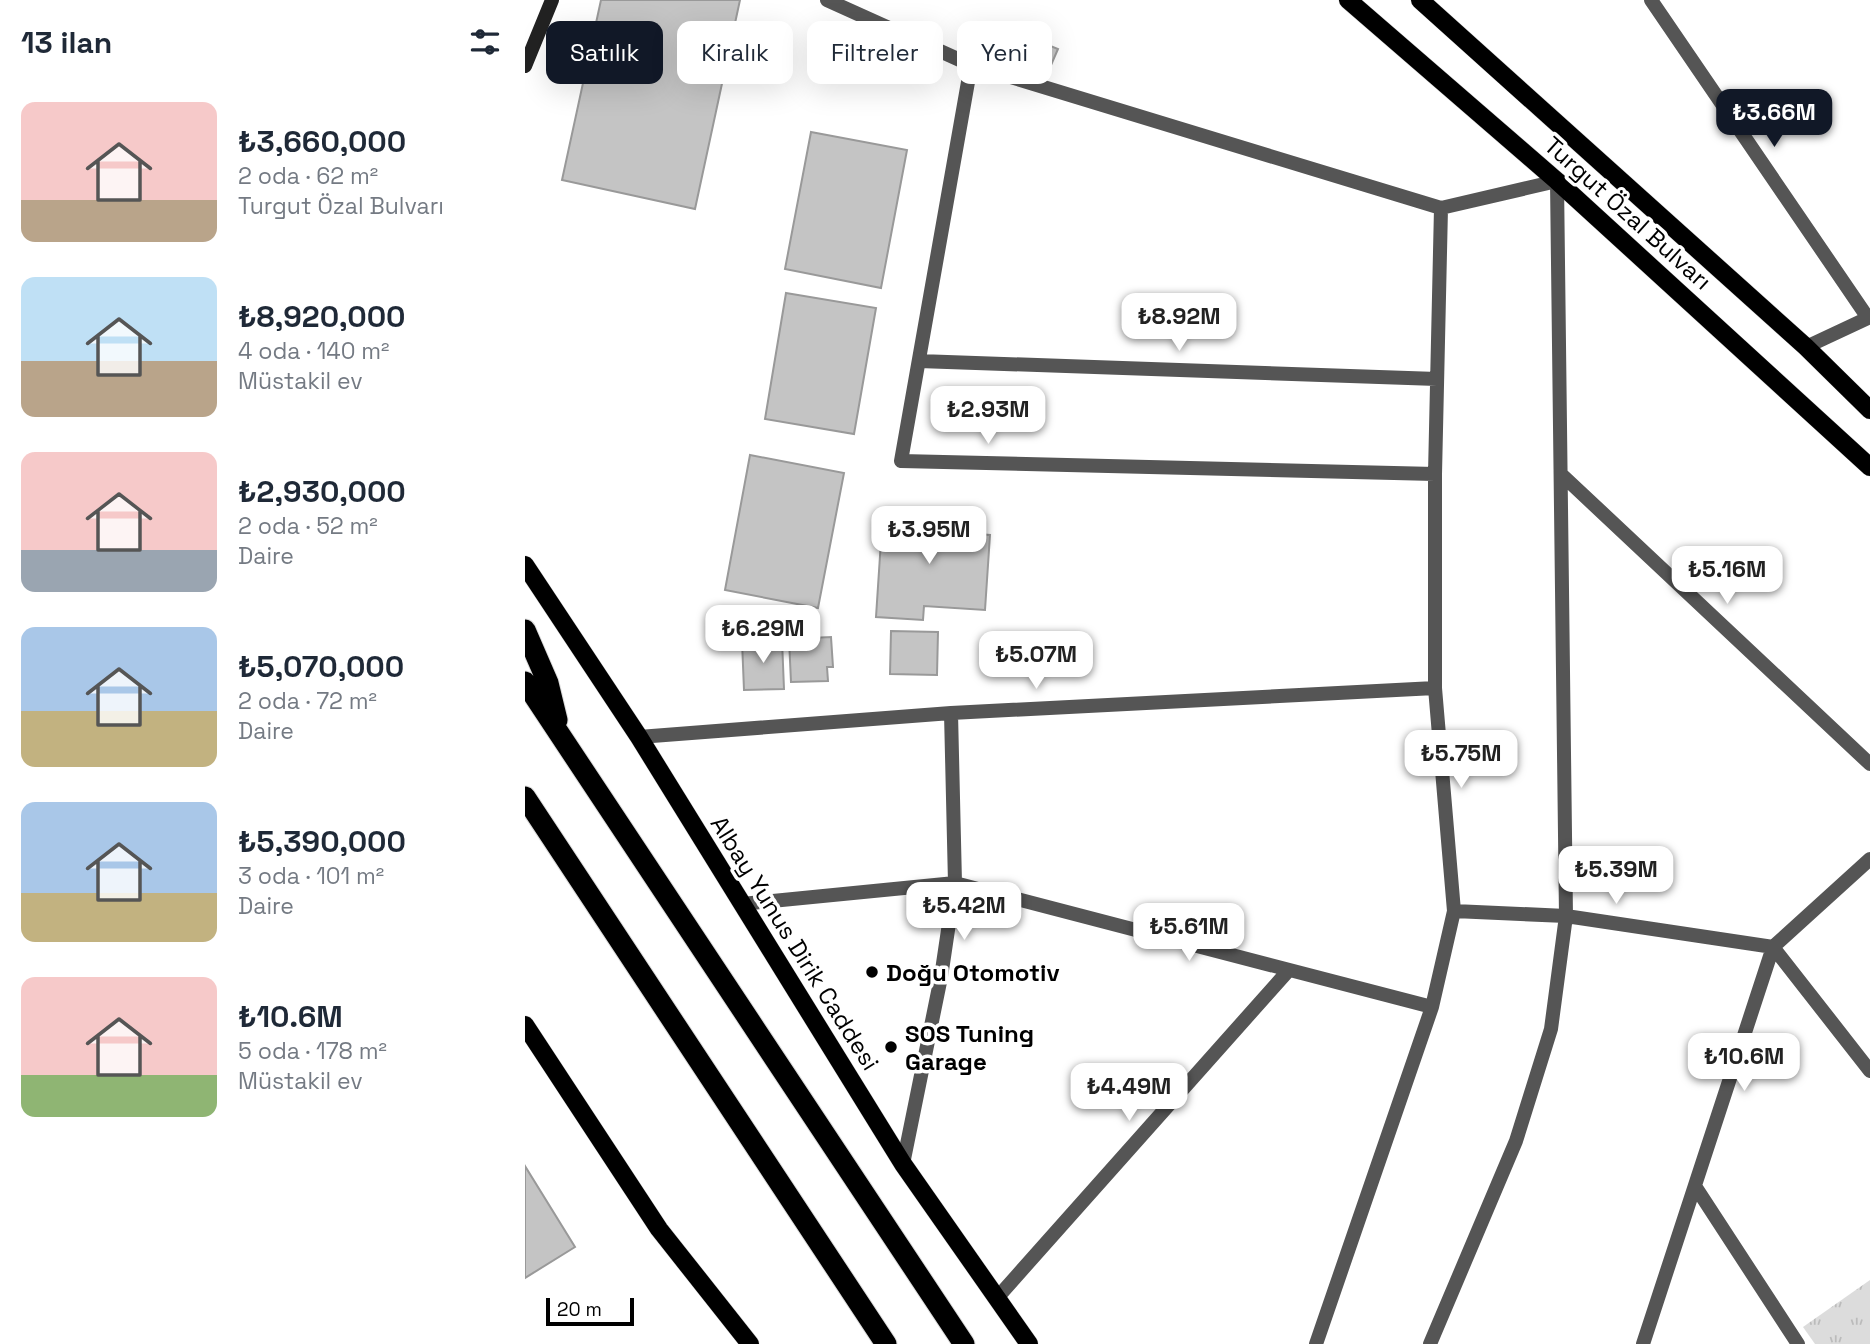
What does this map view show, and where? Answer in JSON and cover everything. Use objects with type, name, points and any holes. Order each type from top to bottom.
[{"type":"highway","points":[[525,630],[548,684],[561,736]]},
{"type":"highway","points":[[525,682],[964,1344]]},
{"type":"highway","points":[[525,797],[885,1344]]},
{"type":"main road","points":[[525,66],[552,0]]},
{"type":"main road","name":"Turgut Özal Bulvarı","points":[[1348,0],[1557,181],[1870,467]]},
{"type":"main road","name":"Turgut Özal Bulvarı","points":[[1420,0],[1806,347],[1870,410]]},
{"type":"main road","name":"Albay Yunus Dirik Caddesi","points":[[525,565],[639,737],[902,1164],[1029,1344]]},
{"type":"main road","points":[[525,1025],[659,1228],[750,1344]]},
{"type":"street","points":[[827,0],[957,59]]},
{"type":"street","points":[[1651,0],[1869,318],[1806,347]]},
{"type":"street","points":[[968,84],[901,461],[1435,474]]},
{"type":"street","points":[[1033,84],[1441,208],[1557,181],[1566,916],[1551,1028],[1516,1141],[1430,1344]]},
{"type":"street","points":[[1316,1344],[1432,1007],[1454,911],[1435,688],[1435,474],[1441,208]]},
{"type":"street","points":[[919,361],[1437,379]]},
{"type":"street","points":[[1561,474],[1870,764]]},
{"type":"street","points":[[639,737],[951,713],[1435,688]]},
{"type":"street","points":[[902,1164],[941,977],[955,883],[951,713]]},
{"type":"street","points":[[1643,1344],[1773,947],[1870,859]]},
{"type":"street","points":[[742,904],[955,883],[1432,1007]]},
{"type":"street","points":[[1454,911],[1566,916],[1773,947],[1870,1071]]},
{"type":"street","points":[[997,1298],[1288,971]]},
{"type":"street","points":[[1695,1186],[1798,1344]]},
{"type":"green space","points":[[1870,1280],[1870,1344],[1815,1344],[1803,1327]]},
{"type":"building","points":[[601,0],[740,0],[735,21],[677,21],[677,84],[722,84],[695,209],[562,180],[583,84],[663,84],[663,21],[596,21]]},
{"type":"building","points":[[1052,47],[1058,49],[1052,63]]},
{"type":"building","points":[[811,132],[907,150],[881,288],[785,269]]},
{"type":"building","points":[[786,293],[876,308],[854,434],[765,419]]},
{"type":"building","points":[[750,455],[844,473],[818,608],[725,590]]},
{"type":"building","points":[[883,510],[951,514],[950,532],[990,535],[985,610],[924,606],[923,620],[876,617]]},
{"type":"building","points":[[891,631],[938,632],[937,675],[890,674]]},
{"type":"building","points":[[831,637],[833,667],[827,667],[828,681],[791,682],[789,639]]},
{"type":"building","points":[[782,640],[784,689],[744,690],[742,641]]},
{"type":"building","points":[[525,1166],[575,1247],[525,1278]]},
{"type":"place","name":"Doğu Otomotiv","points":[[872,972]]},
{"type":"place","name":"SOS Tuning Garage","points":[[891,1047]]}]
